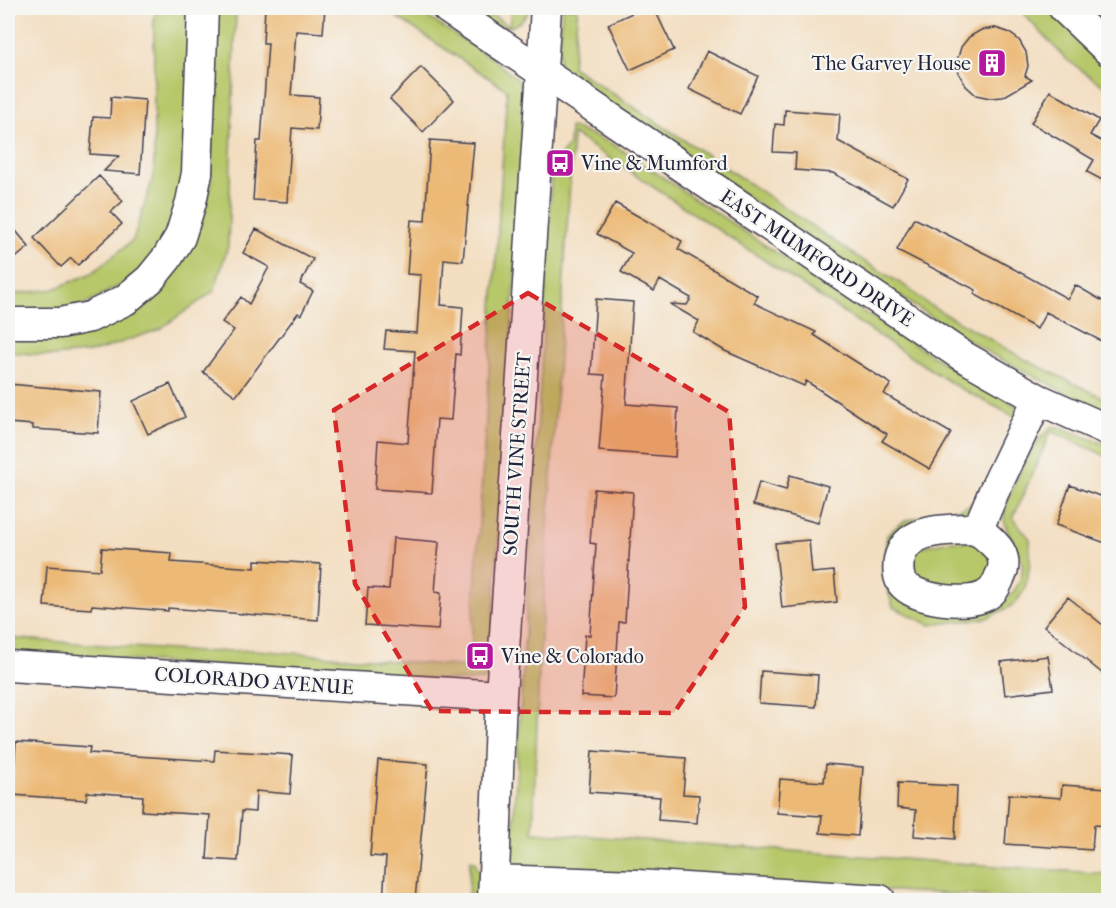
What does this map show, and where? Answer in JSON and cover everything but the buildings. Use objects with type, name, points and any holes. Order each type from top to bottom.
[{"type":"street","points":[[8,322],[60,323],[90,317],[125,300],[150,279],[167,258],[180,237],[197,172],[203,8]]},
{"type":"street","name":"EAST MUMFORD DRIVE","points":[[447,8],[960,355],[1038,399],[1108,430]]},
{"type":"street","name":"SOUTH VINE STREET","points":[[494,890],[501,696],[546,8]]},
{"type":"street","points":[[1064,8],[1108,50]]},
{"type":"street","points":[[978,529],[1038,399]]},
{"type":"street","name":"COLORADO AVENUE","points":[[8,666],[501,696]]},
{"type":"street","points":[[494,890],[638,885],[880,900]]},
{"type":"highlighted area","points":[[528,293],[729,412],[745,607],[674,713],[432,711],[355,584],[334,410]]},
{"type":"green space","points":[[157,8],[194,8],[187,176],[174,229],[153,262],[123,284],[83,305],[42,314],[8,313],[8,295],[54,289],[92,273],[133,240],[154,175],[154,19]]},
{"type":"green space","points":[[214,8],[236,8],[228,246],[214,291],[160,329],[94,352],[54,356],[8,352],[8,335],[45,338],[187,248],[201,224],[211,185]]},
{"type":"green space","points":[[383,8],[413,8],[493,59],[517,79],[526,96],[490,674],[484,680],[467,681],[8,653],[8,638],[199,652],[255,650],[470,667],[507,90]]},
{"type":"green space","points":[[467,8],[481,8],[509,26],[511,8],[531,8],[516,25],[508,27],[500,27]]},
{"type":"green space","points":[[562,8],[578,8],[572,67],[867,263],[907,287],[926,303],[1026,360],[1108,400],[1108,415],[991,354],[849,265],[558,70]]},
{"type":"green space","points":[[1018,8],[1053,8],[1108,61],[1108,89],[1066,59]]},
{"type":"green space","points":[[1078,8],[1108,8],[1108,35]]},
{"type":"green space","points":[[570,127],[614,145],[780,255],[812,279],[1014,405],[1020,415],[1020,428],[981,502],[972,511],[941,520],[903,537],[895,562],[893,581],[902,596],[914,604],[946,611],[981,609],[1007,598],[1013,591],[1022,575],[1023,567],[1019,552],[1005,524],[1006,506],[1026,460],[1051,427],[1058,427],[1108,445],[1108,457],[1051,431],[1013,518],[1030,539],[1030,564],[1025,589],[1015,604],[987,618],[930,625],[893,607],[882,573],[887,535],[903,522],[960,508],[973,502],[979,496],[995,467],[1013,428],[1015,417],[956,386],[573,134],[539,668],[533,832],[1108,874],[1108,900],[1053,900],[546,871],[514,864],[512,848],[551,178],[554,163],[569,145]]},
{"type":"green space","points":[[949,541],[979,542],[993,553],[992,578],[966,592],[908,576],[917,548]]},
{"type":"green space","points":[[470,860],[475,862],[479,872],[478,900],[468,900]]},
{"type":"green space","points":[[522,895],[700,900],[517,900]]},
{"type":"place","name":"The Garvey House","points":[[992,63]]},
{"type":"place","name":"Vine & Mumford","points":[[560,163]]},
{"type":"place","name":"Vine & Colorado","points":[[480,656]]}]
